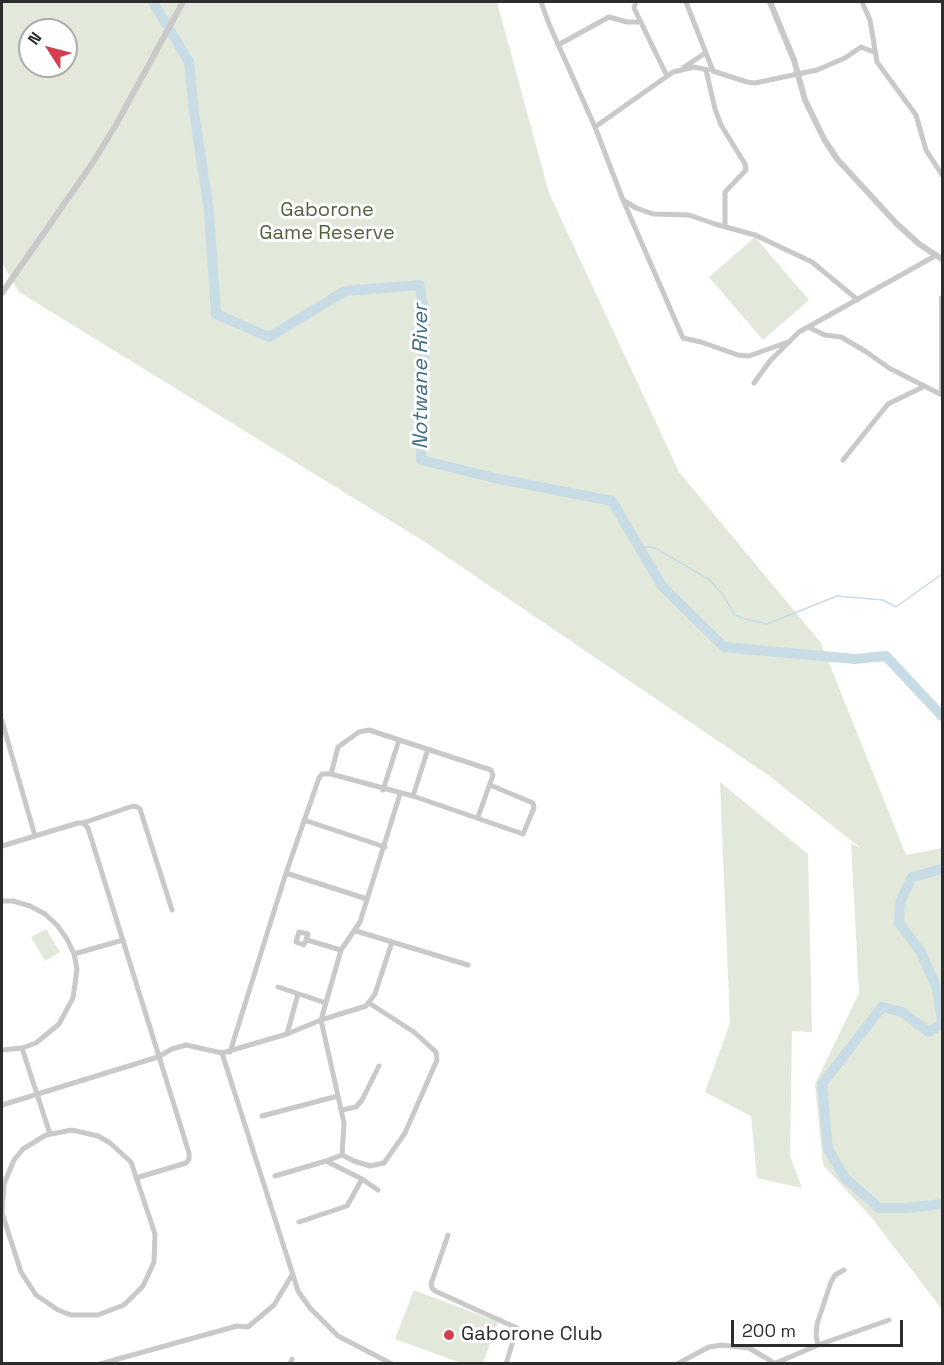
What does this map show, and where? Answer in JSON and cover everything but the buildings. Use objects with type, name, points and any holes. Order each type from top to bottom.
[{"type":"street","points":[[2,293],[92,164],[183,2]]},
{"type":"street","points":[[541,2],[683,338],[712,345],[738,355],[749,356],[788,342]]},
{"type":"street","points":[[636,2],[634,8],[667,76]]},
{"type":"street","points":[[686,2],[710,70],[715,109],[721,125],[745,164],[746,170],[725,192],[725,227]]},
{"type":"street","points":[[770,2],[805,100],[824,139],[837,159],[897,224],[935,256],[942,259]]},
{"type":"street","points":[[862,2],[870,20],[874,52],[880,68],[916,116],[926,150],[942,176]]},
{"type":"street","points":[[558,45],[609,17],[627,22],[640,22]]},
{"type":"street","points":[[682,68],[694,67],[710,70],[755,83],[826,66],[845,58],[861,47],[874,52]]},
{"type":"street","points":[[595,128],[667,76],[705,53]]},
{"type":"street","points":[[623,200],[653,214],[689,214],[755,235],[812,262],[858,300]]},
{"type":"street","points":[[754,383],[788,342],[808,327],[935,256]]},
{"type":"street","points":[[808,327],[825,335],[841,337],[889,368],[942,393],[942,298]]},
{"type":"street","points":[[843,460],[888,404],[925,386]]},
{"type":"street","points":[[2,721],[3,733],[35,836]]},
{"type":"street","points":[[331,774],[338,747],[359,732],[369,730],[489,769],[493,775],[478,817]]},
{"type":"street","points":[[383,790],[399,740]]},
{"type":"street","points":[[413,796],[428,749]]},
{"type":"street","points":[[230,1052],[286,873],[322,774],[331,774],[383,790],[413,796],[522,834],[534,808],[531,802],[490,785]]},
{"type":"street","points":[[342,1155],[342,1110],[321,1020],[341,950],[356,931],[385,847],[400,794]]},
{"type":"street","points":[[2,846],[133,806],[139,808],[172,910]]},
{"type":"street","points":[[304,820],[385,847]]},
{"type":"street","points":[[83,823],[88,828],[189,1153],[186,1163],[136,1178]]},
{"type":"street","points":[[286,873],[367,899]]},
{"type":"street","points":[[2,901],[13,901],[30,906],[45,914],[57,925],[74,954],[76,984],[67,1012],[48,1035],[22,1048],[2,1050]]},
{"type":"street","points":[[356,931],[468,965]]},
{"type":"street","points":[[74,954],[123,940]]},
{"type":"street","points":[[307,940],[341,950]]},
{"type":"street","points":[[2,1105],[158,1057],[172,1049],[186,1046],[222,1053],[230,1052],[366,1006],[375,994],[392,942]]},
{"type":"street","points":[[278,987],[326,1003]]},
{"type":"street","points":[[287,1034],[298,994]]},
{"type":"street","points":[[275,1176],[342,1155],[370,1166],[384,1163],[405,1132],[437,1060],[436,1052],[414,1032],[369,1003]]},
{"type":"street","points":[[22,1048],[50,1134]]},
{"type":"street","points":[[222,1053],[298,1292],[330,1328],[355,1346],[392,1364]]},
{"type":"street","points":[[342,1110],[356,1107],[362,1100],[379,1066]]},
{"type":"street","points":[[262,1116],[338,1096]]},
{"type":"street","points":[[72,1130],[98,1136],[110,1143],[131,1162],[155,1234],[154,1262],[147,1281],[134,1297],[111,1312],[85,1316],[58,1310],[46,1304],[28,1284],[21,1272],[4,1227],[2,1197],[8,1171],[23,1149],[50,1134],[72,1130]]},
{"type":"street","points":[[326,1161],[362,1179],[378,1190]]},
{"type":"street","points":[[299,1222],[347,1206],[362,1179]]},
{"type":"street","points":[[448,1235],[431,1284],[432,1288],[517,1328],[506,1364]]},
{"type":"street","points":[[818,1345],[817,1324],[831,1282],[835,1275],[844,1270]]},
{"type":"street","points":[[100,1364],[237,1326],[248,1327],[274,1305],[292,1275]]},
{"type":"street","points":[[678,1364],[704,1350],[722,1346],[749,1348],[776,1363],[818,1345],[889,1320]]},
{"type":"green space","name":"Gaborone Game Reserve","points":[[2,2],[497,2],[549,193],[679,472],[821,643],[906,855],[942,848],[942,1319],[941,1308],[871,1217],[823,1165],[815,1084],[859,993],[851,843],[862,849],[768,775],[425,542],[19,292],[2,263]]},
{"type":"green space","points":[[755,237],[809,300],[763,340],[709,277]]},
{"type":"green space","points":[[720,782],[808,854],[812,1032],[792,1031],[790,1156],[802,1188],[757,1178],[751,1116],[705,1092],[730,1023]]},
{"type":"green space","points":[[46,929],[60,952],[45,961],[31,937]]},
{"type":"green space","points":[[414,1290],[498,1322],[483,1363],[461,1363],[395,1339]]},
{"type":"waterway","name":"Notwane River","points":[[153,2],[189,62],[209,211],[216,314],[269,337],[345,291],[420,285],[425,326],[421,460],[499,479],[612,501],[662,586],[724,647],[855,659],[886,656],[942,716]]},
{"type":"waterway","points":[[639,546],[655,548],[710,580],[723,595],[735,615],[767,624],[837,596],[883,600],[896,607],[942,574]]},
{"type":"waterway","name":"Notwane River","points":[[942,869],[912,877],[900,902],[899,923],[921,952],[937,989],[942,1019]]},
{"type":"waterway","name":"Notwane River","points":[[942,1023],[929,1032],[902,1012],[882,1007],[822,1084],[828,1149],[845,1178],[879,1208],[942,1204]]},
{"type":"place","name":"Gaborone Club","points":[[449,1335]]}]
